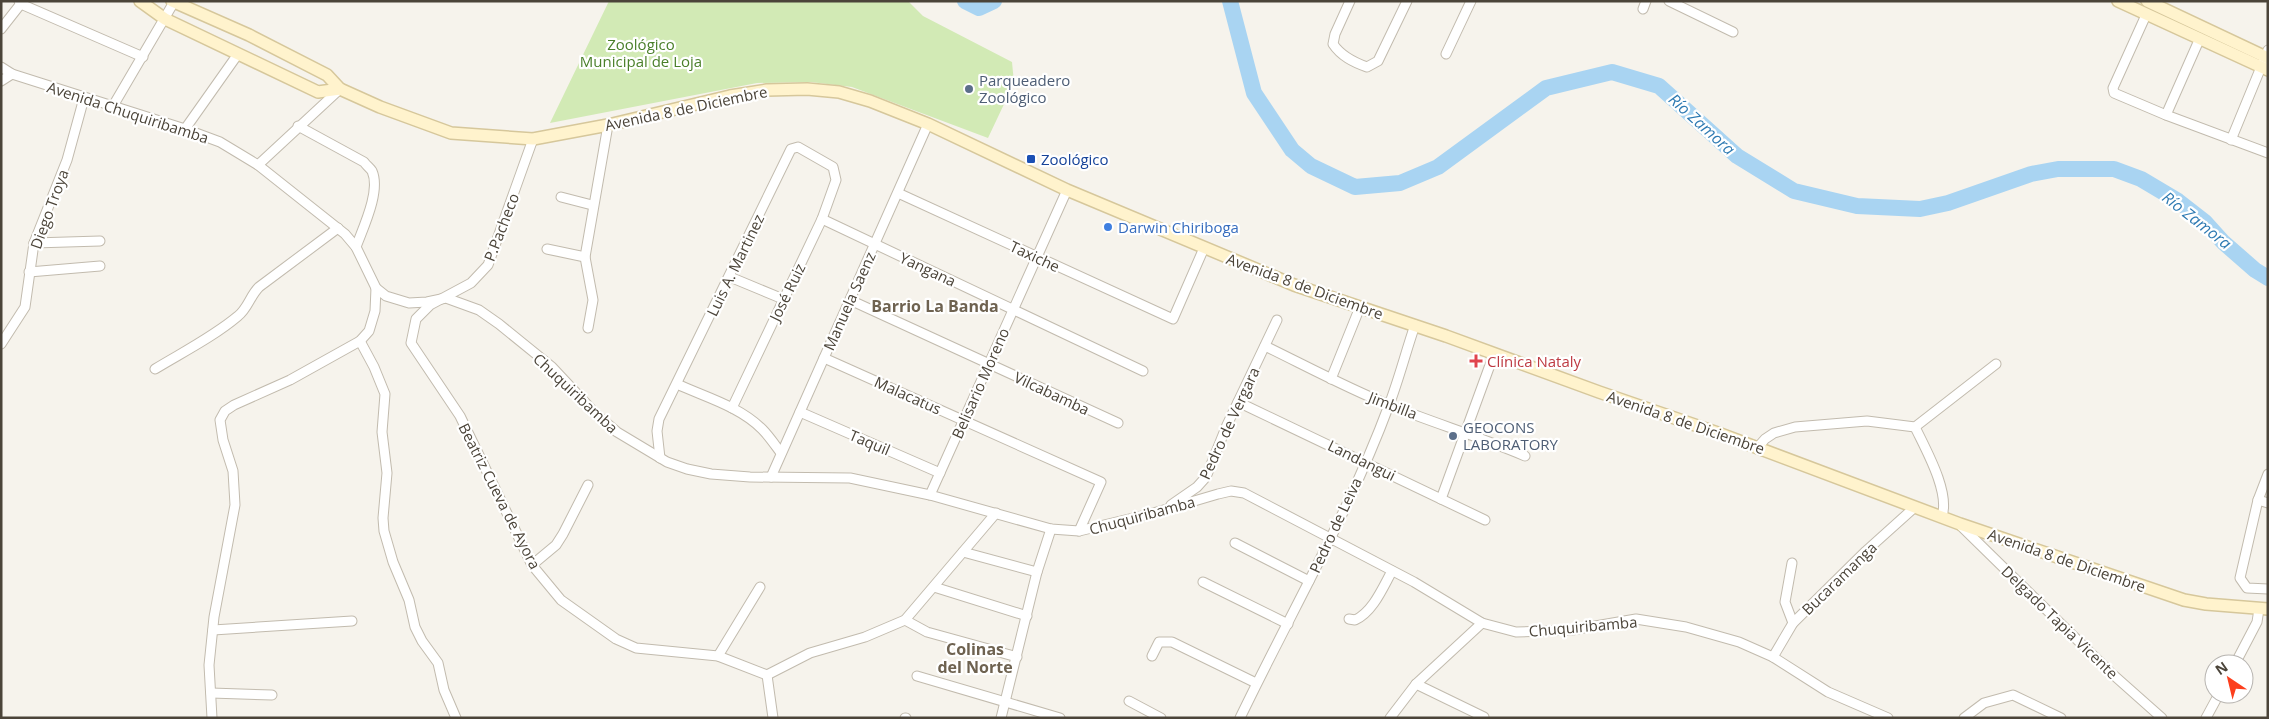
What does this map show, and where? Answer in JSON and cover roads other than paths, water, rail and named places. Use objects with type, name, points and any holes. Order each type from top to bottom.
[{"type":"main road","name":"Avenida 8 de Diciembre","points":[[140,1],[165,19],[318,92],[340,89]]},
{"type":"main road","points":[[2118,1],[2200,38],[2266,60]]},
{"type":"main road","name":"Avenida 8 de Diciembre","points":[[173,2],[249,35],[327,75],[340,89],[380,107],[452,133],[533,138],[608,125],[730,96],[767,90],[807,89],[838,92],[870,101],[928,124],[1067,190],[1294,284],[1758,447],[1960,524],[2184,600],[2263,609]]},
{"type":"main road","points":[[2151,2],[2266,60]]},
{"type":"street","points":[[1350,1],[1335,34],[1333,44],[1342,54],[1355,63],[1366,67],[1378,61],[1407,1]]},
{"type":"street","points":[[1446,54],[1471,1]]},
{"type":"street","points":[[1669,1],[1733,32]]},
{"type":"street","points":[[1,29],[21,2],[143,57]]},
{"type":"street","points":[[113,106],[165,19],[173,2]]},
{"type":"street","points":[[2146,15],[2113,88],[2114,93],[2268,154]]},
{"type":"street","points":[[2166,115],[2200,38]]},
{"type":"street","points":[[185,129],[238,54]]},
{"type":"street","points":[[2231,140],[2266,60]]},
{"type":"street","name":"Avenida Chuquiribamba","points":[[1,67],[12,74],[220,142],[258,165],[338,228],[356,246],[376,288]]},
{"type":"street","points":[[1,81],[12,74]]},
{"type":"street","points":[[258,165],[340,89]]},
{"type":"street","name":"Diego Troya","points":[[1,344],[25,307],[34,243],[67,160],[84,98]]},
{"type":"street","name":"Manuela Saenz","points":[[771,477],[928,124]]},
{"type":"street","points":[[588,328],[593,300],[585,257],[592,205],[608,125]]},
{"type":"street","points":[[298,126],[364,162],[372,171],[374,192],[356,246]]},
{"type":"street","name":"P.Pacheco","points":[[446,298],[471,283],[488,265],[533,138]]},
{"type":"street","name":"Luis A. Martinez","points":[[660,458],[657,431],[659,419],[791,150],[798,147],[833,167],[836,173]]},
{"type":"street","name":"José Ruiz","points":[[732,408],[822,219],[836,180],[836,173]]},
{"type":"street","name":"Belisario Moreno","points":[[930,495],[1067,190]]},
{"type":"street","name":"Taxiche","points":[[898,193],[1173,319],[1204,248]]},
{"type":"street","points":[[561,197],[592,205]]},
{"type":"street","name":"Yangana","points":[[822,219],[1143,370]]},
{"type":"street","points":[[155,369],[239,315],[246,307],[251,295],[259,287],[338,228]]},
{"type":"street","points":[[34,243],[100,241]]},
{"type":"street","points":[[547,249],[585,257]]},
{"type":"street","points":[[29,272],[100,266]]},
{"type":"street","points":[[730,277],[783,300]]},
{"type":"street","points":[[212,718],[209,665],[217,593],[235,506],[233,471],[223,440],[220,420],[225,411],[234,405],[290,380],[360,341],[369,331],[375,311],[376,288]]},
{"type":"street","name":"Chuquiribamba","points":[[376,288],[386,296],[409,302],[427,302],[446,298],[478,310],[499,324],[552,367],[596,414],[617,432],[660,458],[687,469],[711,474],[850,478],[930,495],[1051,529],[1079,531],[1218,494],[1231,491],[1244,492],[1392,571],[1482,623],[1516,632],[1572,630],[1636,619],[1686,627],[1739,642],[1773,657],[1828,692],[1888,718]]},
{"type":"street","name":"Beatriz Cueva de Ayora","points":[[446,298],[430,305],[416,319],[411,343],[460,416],[532,565],[561,600],[616,639],[636,648],[718,656],[767,675]]},
{"type":"street","name":"Vilcabamba","points":[[850,300],[1118,423]]},
{"type":"street","points":[[1331,379],[1360,307]]},
{"type":"street","name":"Pedro de Vergara","points":[[1162,510],[1197,487],[1206,477],[1238,402],[1278,320]]},
{"type":"street","name":"Pedro de Leiva","points":[[1240,718],[1330,539],[1365,462],[1389,405],[1415,325]]},
{"type":"street","points":[[360,341],[374,367],[385,394],[382,432],[387,473],[383,518],[384,531],[392,562],[409,600],[414,627],[424,646],[438,663],[444,690],[456,718]]},
{"type":"street","name":"Jimbilla","points":[[1265,346],[1389,405],[1467,432],[1525,456]]},
{"type":"street","points":[[1441,498],[1467,432],[1494,354]]},
{"type":"street","name":"Malacatus","points":[[824,358],[1101,482],[1079,531]]},
{"type":"street","points":[[1758,447],[1774,433],[1795,427],[1867,421],[1915,427],[1996,364]]},
{"type":"street","points":[[677,384],[732,408],[762,429],[782,453]]},
{"type":"street","name":"Landangui","points":[[1238,402],[1484,520]]},
{"type":"street","name":"Taquil","points":[[800,412],[940,473]]},
{"type":"street","points":[[1915,427],[1943,493],[1944,508],[1942,516]]},
{"type":"street","points":[[2268,474],[2258,500],[2240,578],[2248,588],[2268,589]]},
{"type":"street","points":[[532,565],[556,545],[588,485]]},
{"type":"street","points":[[2258,500],[2268,503]]},
{"type":"street","name":"Bucaramanga","points":[[1773,657],[1793,624],[1866,551],[1915,507]]},
{"type":"street","points":[[772,718],[767,675],[810,654],[865,637],[905,620],[996,513]]},
{"type":"street","name":"Delgado Tapia Vicente","points":[[1960,524],[2109,670],[2162,718]]},
{"type":"street","points":[[1001,718],[1038,572],[1051,529]]},
{"type":"street","points":[[1236,543],[1309,581]]},
{"type":"street","points":[[963,552],[1038,572]]},
{"type":"street","points":[[1792,563],[1785,602],[1793,624]]},
{"type":"street","points":[[1349,619],[1355,620],[1365,612],[1376,599],[1392,571]]},
{"type":"street","points":[[1203,582],[1288,624]]},
{"type":"street","points":[[718,656],[760,587]]},
{"type":"street","points":[[934,587],[1027,616]]},
{"type":"street","points":[[2240,654],[2263,609]]},
{"type":"street","points":[[905,620],[927,632],[1017,657]]},
{"type":"street","points":[[213,630],[352,621]]},
{"type":"street","points":[[1390,718],[1416,684],[1482,623]]},
{"type":"street","points":[[1152,656],[1159,642],[1172,642],[1256,683]]},
{"type":"street","points":[[917,676],[1060,718]]},
{"type":"street","points":[[1416,684],[1484,718]]},
{"type":"street","points":[[211,693],[272,694]]},
{"type":"street","points":[[1964,718],[1984,703],[2013,695],[2057,717]]},
{"type":"street","points":[[1129,701],[1161,718]]},
{"type":"street","points":[[2206,718],[2214,704]]},
{"type":"waterway","name":"Río Zamora","points":[[965,1],[979,8],[994,1]]},
{"type":"waterway","name":"Río Zamora","points":[[1230,1],[1254,93],[1292,150],[1311,166],[1355,187],[1400,183],[1438,167],[1546,88],[1612,72],[1659,86],[1737,156],[1794,191],[1857,206],[1920,209],[1948,203],[2031,174],[2058,169],[2114,169],[2141,179],[2178,201],[2205,222],[2223,242],[2255,270],[2268,278]]},
{"type":"place","name":"Parqueadero Zoológico","points":[[969,89]]},
{"type":"place","name":"Zoológico","points":[[1031,159]]},
{"type":"place","name":"Darwin Chiriboga","points":[[1108,227]]},
{"type":"place","name":"Clínica Nataly","points":[[1476,361]]},
{"type":"place","name":"GEOCONS LABORATORY","points":[[1453,436]]},
{"type":"district","name":"Barrio La Banda","points":[[935,306]]},
{"type":"district","name":"Colinas del Norte","points":[[975,658]]},
{"type":"park label","name":"Zoológico Municipal de Loja","points":[[641,52]]}]
